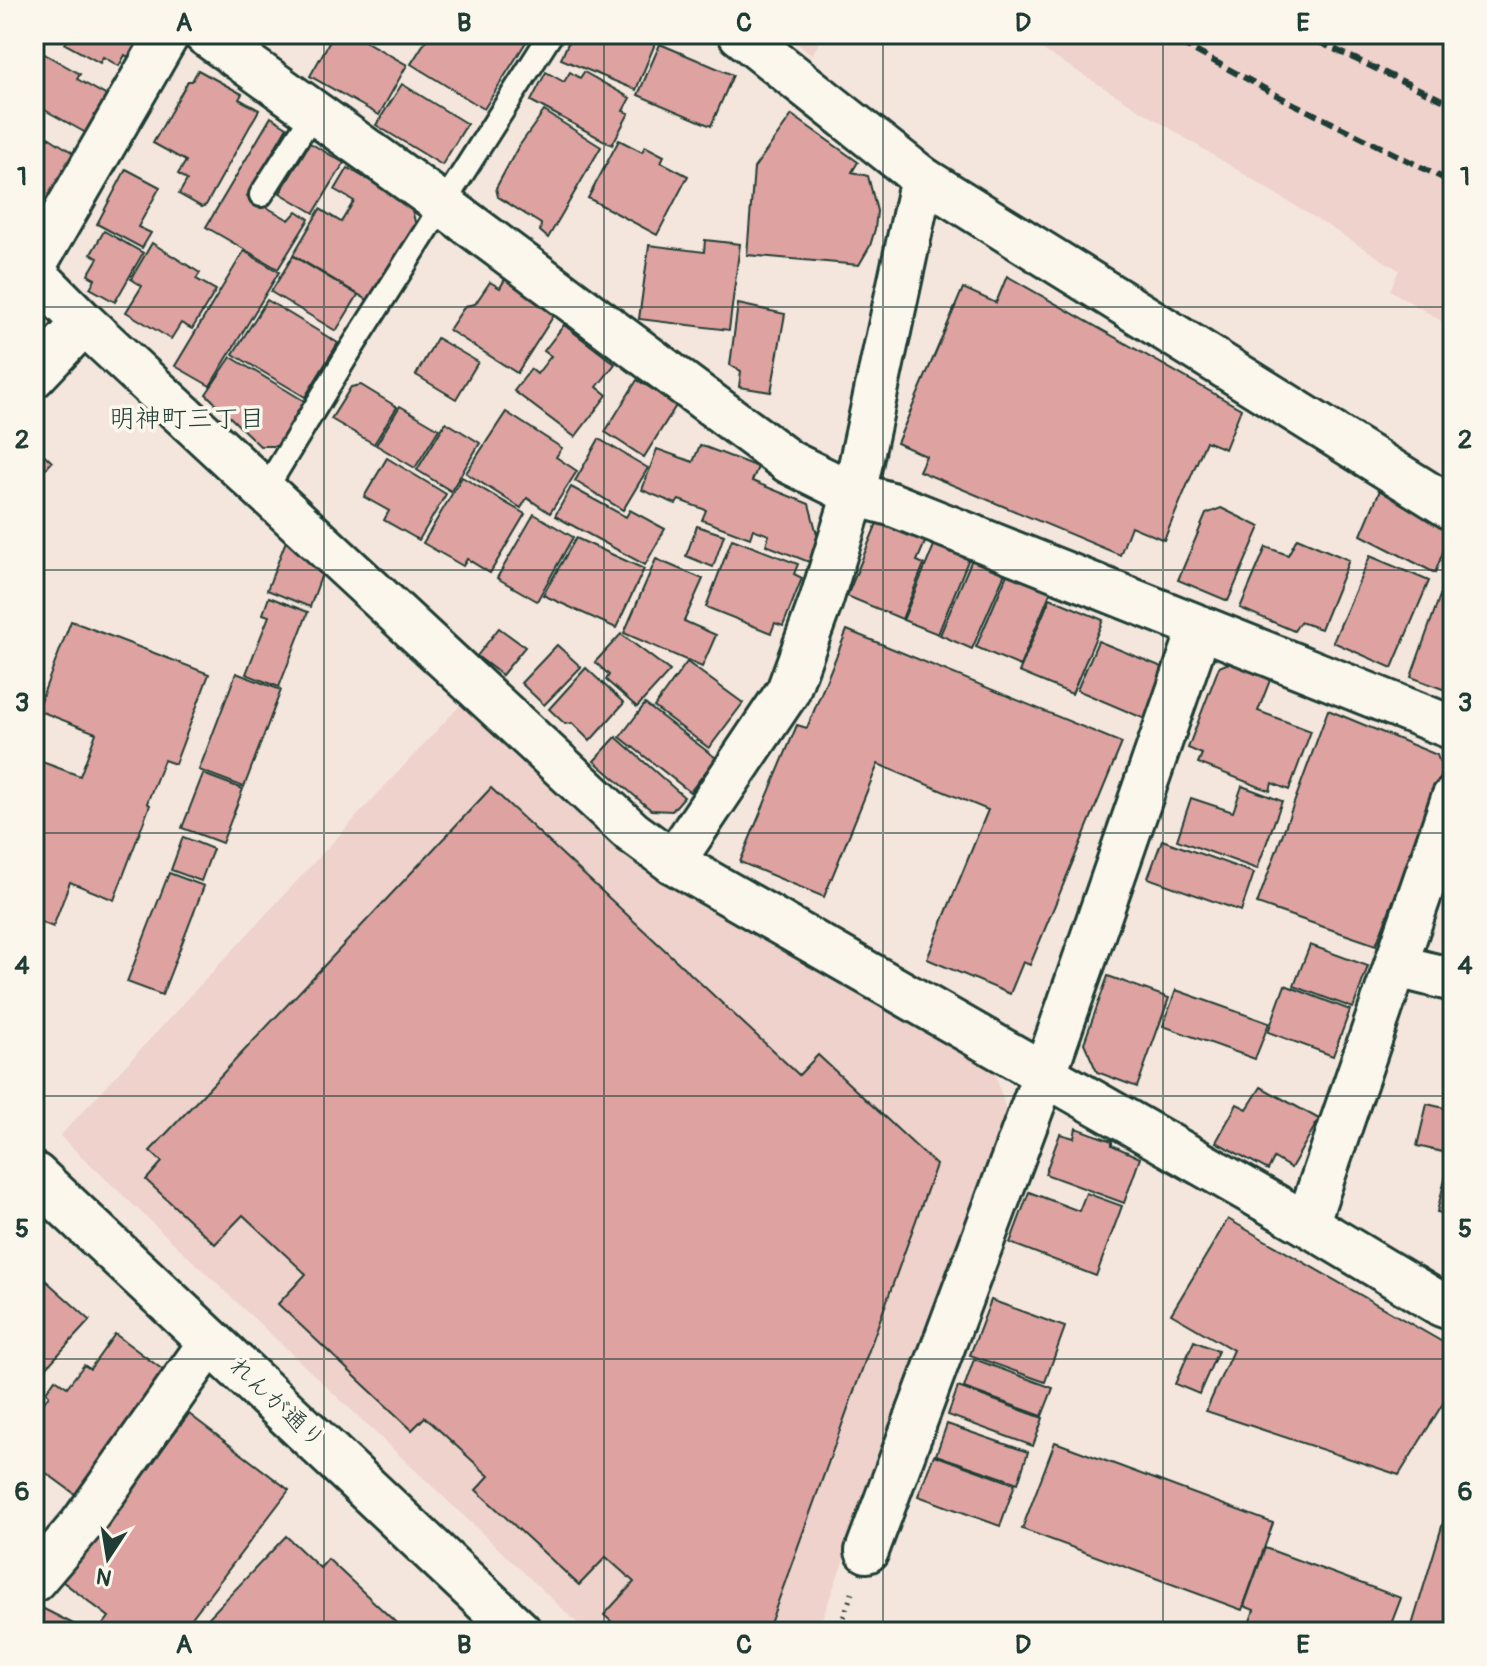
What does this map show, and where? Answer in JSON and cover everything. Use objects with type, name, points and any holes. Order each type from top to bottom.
[{"type":"street","points":[[34,266],[168,34]]},
{"type":"street","points":[[205,34],[442,204],[789,462],[854,494],[891,504],[1453,728]]},
{"type":"street","points":[[740,34],[922,178],[1453,509]]},
{"type":"street","points":[[673,862],[788,691],[821,601],[854,494],[922,178]]},
{"type":"street","points":[[34,273],[632,832],[673,862],[1453,1309]]},
{"type":"street","points":[[34,376],[84,323]]},
{"type":"street","points":[[867,1551],[1045,1073],[1200,628]]},
{"type":"street","points":[[1307,1224],[1453,798]]},
{"type":"street","points":[[1397,966],[1453,980]]},
{"type":"street","name":"れんが通り","points":[[34,1175],[519,1632]]},
{"type":"street","points":[[34,1580],[81,1525],[211,1341]]},
{"type":"lane","points":[[265,490],[551,34]]},
{"type":"lane","points":[[261,195],[314,112]]},
{"type":"shaded area","points":[[785,34],[824,34],[812,55]]},
{"type":"shaded area","points":[[1017,34],[1453,34],[1453,328],[1390,290],[1399,270]]},
{"type":"shaded area","points":[[464,701],[648,874],[992,1062],[1008,1118],[817,1632],[587,1632],[60,1136]]},
{"type":"building","points":[[62,34],[141,34],[119,66],[103,57],[100,63],[65,44],[69,38]]},
{"type":"building","points":[[334,34],[352,34],[407,65],[379,115],[310,76]]},
{"type":"building","points":[[430,34],[513,34],[526,42],[484,109],[411,64]]},
{"type":"building","points":[[572,34],[659,34],[636,90],[561,59]]},
{"type":"building","points":[[660,44],[733,75],[711,126],[638,95]]},
{"type":"building","points":[[34,48],[80,74],[77,79],[107,96],[86,133],[34,104]]},
{"type":"building","points":[[198,70],[242,94],[239,99],[259,110],[206,205],[202,207],[179,194],[187,180],[178,174],[186,161],[153,143],[188,81],[192,81]]},
{"type":"building","points":[[546,72],[564,82],[570,72],[580,78],[584,72],[630,98],[623,111],[629,113],[612,145],[531,101]]},
{"type":"building","points":[[402,84],[467,124],[442,165],[376,125]]},
{"type":"building","points":[[544,111],[601,147],[548,238],[540,231],[541,224],[498,197],[496,188],[517,149]]},
{"type":"building","points":[[792,115],[858,162],[852,172],[868,176],[877,211],[870,246],[859,265],[747,255],[754,168]]},
{"type":"building","points":[[271,117],[287,127],[247,196],[289,220],[297,211],[309,219],[278,269],[206,227]]},
{"type":"building","points":[[34,128],[78,156],[45,209],[34,211]]},
{"type":"building","points":[[619,140],[642,152],[645,146],[664,156],[661,162],[688,176],[657,235],[588,198]]},
{"type":"building","points":[[310,143],[344,163],[314,213],[280,193]]},
{"type":"building","points":[[348,168],[411,205],[416,226],[371,302],[293,255],[320,209],[341,222],[354,201],[335,190]]},
{"type":"building","points":[[126,169],[160,187],[138,227],[151,233],[142,248],[97,224]]},
{"type":"building","points":[[104,231],[143,253],[115,302],[90,288],[95,279],[88,275],[98,258],[91,254]]},
{"type":"building","points":[[705,240],[740,244],[729,330],[639,319],[649,245],[704,252]]},
{"type":"building","points":[[152,243],[200,273],[196,279],[216,290],[192,329],[181,323],[171,339],[126,312],[142,286],[131,279]]},
{"type":"building","points":[[244,251],[279,272],[210,386],[175,366]]},
{"type":"building","points":[[293,256],[358,295],[336,331],[271,292]]},
{"type":"building","points":[[1007,276],[1241,409],[1225,449],[1206,441],[1164,540],[1131,526],[1120,555],[919,471],[926,456],[897,443],[963,288],[996,303]]},
{"type":"building","points":[[505,279],[556,312],[517,373],[449,330],[465,306],[475,304],[490,282],[500,288]]},
{"type":"building","points":[[267,300],[338,343],[305,397],[233,354]]},
{"type":"building","points":[[738,304],[785,314],[771,392],[739,387],[741,371],[730,365]]},
{"type":"building","points":[[34,317],[39,331],[34,336]]},
{"type":"building","points":[[564,325],[615,364],[597,387],[607,395],[575,437],[514,391],[531,369],[537,374],[551,356],[544,351]]},
{"type":"building","points":[[437,338],[478,362],[456,399],[416,375]]},
{"type":"building","points":[[231,357],[306,402],[280,446],[260,446],[206,394]]},
{"type":"building","points":[[637,380],[677,404],[644,457],[605,432]]},
{"type":"building","points":[[361,385],[397,407],[374,444],[331,419],[351,387]]},
{"type":"building","points":[[400,406],[439,429],[415,468],[376,445]]},
{"type":"building","points":[[506,412],[562,448],[556,457],[577,471],[550,513],[527,498],[521,508],[466,473]]},
{"type":"building","points":[[446,422],[480,443],[451,491],[417,470]]},
{"type":"building","points":[[599,439],[648,468],[623,510],[575,481]]},
{"type":"building","points":[[34,445],[52,462],[34,482]]},
{"type":"building","points":[[700,445],[758,467],[752,481],[809,504],[818,538],[809,562],[766,545],[769,535],[753,529],[750,538],[702,520],[706,510],[679,500],[676,504],[642,490],[657,449],[693,462]]},
{"type":"building","points":[[387,458],[446,494],[419,540],[384,520],[389,511],[364,497]]},
{"type":"building","points":[[462,477],[525,514],[490,573],[467,559],[463,566],[423,543]]},
{"type":"building","points":[[571,487],[626,517],[630,510],[665,529],[645,565],[555,516]]},
{"type":"building","points":[[1380,490],[1450,533],[1435,573],[1361,535]]},
{"type":"building","points":[[1221,508],[1260,527],[1228,601],[1178,580],[1206,514]]},
{"type":"building","points":[[534,514],[573,537],[537,601],[497,578]]},
{"type":"building","points":[[879,518],[929,533],[917,561],[924,564],[902,619],[847,596]]},
{"type":"building","points":[[697,526],[724,535],[713,567],[686,556]]},
{"type":"building","points":[[576,538],[644,569],[616,628],[543,595]]},
{"type":"building","points":[[1297,538],[1349,560],[1321,629],[1300,622],[1294,631],[1240,608],[1266,547],[1288,555]]},
{"type":"building","points":[[732,539],[798,564],[794,574],[802,578],[783,626],[775,623],[771,633],[706,607]]},
{"type":"building","points":[[286,541],[294,545],[322,574],[310,607],[267,590]]},
{"type":"building","points":[[935,543],[969,558],[938,634],[903,620]]},
{"type":"building","points":[[1370,556],[1429,581],[1392,668],[1333,642]]},
{"type":"building","points":[[656,559],[703,579],[684,621],[716,635],[702,667],[624,633]]},
{"type":"building","points":[[972,559],[1005,573],[972,649],[940,635]]},
{"type":"building","points":[[1453,559],[1453,693],[1411,677]]},
{"type":"building","points":[[1008,572],[1051,591],[1020,666],[976,647]]},
{"type":"building","points":[[269,597],[308,612],[279,687],[246,674],[269,616],[263,614]]},
{"type":"building","points":[[1050,598],[1103,620],[1072,694],[1019,672]]},
{"type":"building","points":[[71,621],[209,674],[175,764],[164,760],[114,900],[70,882],[53,927],[34,919],[34,759],[80,776],[96,733],[37,710]]},
{"type":"building","points":[[499,628],[525,647],[502,675],[477,656]]},
{"type":"building","points":[[847,630],[1122,743],[1030,965],[1023,962],[1010,994],[927,959],[988,810],[878,764],[824,897],[740,862],[797,725],[807,728]]},
{"type":"building","points":[[621,634],[670,671],[637,707],[606,680],[609,675],[595,662]]},
{"type":"building","points":[[1098,641],[1167,669],[1145,719],[1077,690]]},
{"type":"building","points":[[557,645],[581,667],[544,705],[521,683]]},
{"type":"building","points":[[1234,661],[1272,675],[1258,711],[1311,731],[1289,790],[1272,783],[1270,791],[1198,763],[1202,754],[1188,748],[1219,667]]},
{"type":"building","points":[[687,662],[743,703],[709,748],[654,707]]},
{"type":"building","points":[[586,668],[624,703],[590,741],[572,723],[565,724],[549,709]]},
{"type":"building","points":[[236,673],[281,690],[244,787],[199,770]]},
{"type":"building","points":[[645,704],[716,758],[690,792],[620,737]]},
{"type":"building","points":[[1328,710],[1437,755],[1443,771],[1376,945],[1257,904]]},
{"type":"building","points":[[616,737],[684,797],[672,811],[651,810],[594,761]]},
{"type":"building","points":[[203,774],[243,789],[222,843],[182,828]]},
{"type":"building","points":[[1242,786],[1282,801],[1257,869],[1177,840],[1191,798],[1233,812]]},
{"type":"building","points":[[491,788],[799,1075],[818,1055],[936,1165],[767,1632],[623,1632],[604,1615],[634,1582],[606,1557],[579,1585],[476,1490],[489,1476],[425,1417],[412,1430],[278,1304],[306,1274],[243,1215],[215,1244],[146,1180],[162,1162],[150,1151]]},
{"type":"building","points":[[183,837],[213,849],[201,881],[171,870]]},
{"type":"building","points":[[1162,840],[1254,873],[1241,911],[1148,878]]},
{"type":"building","points":[[169,873],[204,886],[162,995],[127,982]]},
{"type":"building","points":[[1310,945],[1368,966],[1353,1008],[1294,986]]},
{"type":"building","points":[[1108,976],[1169,998],[1137,1087],[1097,1072],[1084,1043]]},
{"type":"building","points":[[1285,985],[1350,1010],[1333,1056],[1268,1032]]},
{"type":"building","points":[[1176,990],[1269,1023],[1255,1059],[1163,1026]]},
{"type":"building","points":[[1261,1087],[1319,1119],[1291,1168],[1274,1158],[1268,1170],[1216,1142],[1237,1104],[1247,1109]]},
{"type":"building","points":[[1427,1104],[1453,1110],[1453,1234],[1446,1232],[1450,1215],[1437,1212],[1451,1154],[1417,1146]]},
{"type":"building","points":[[1076,1128],[1112,1141],[1112,1145],[1140,1158],[1124,1203],[1045,1174],[1060,1134],[1074,1138]]},
{"type":"building","points":[[1029,1192],[1079,1211],[1086,1193],[1122,1206],[1096,1276],[1010,1243]]},
{"type":"building","points":[[1228,1219],[1453,1348],[1453,1387],[1399,1475],[1206,1411],[1233,1350],[1171,1314]]},
{"type":"building","points":[[34,1270],[90,1320],[34,1381]]},
{"type":"building","points":[[991,1300],[1065,1327],[1045,1382],[970,1355]]},
{"type":"building","points":[[115,1334],[167,1373],[75,1494],[34,1464],[37,1442],[34,1439],[34,1416],[49,1395],[46,1392],[55,1379],[67,1387],[84,1365],[90,1369]]},
{"type":"building","points":[[1194,1341],[1218,1351],[1199,1394],[1175,1384]]},
{"type":"building","points":[[974,1359],[1053,1388],[1042,1416],[964,1388]]},
{"type":"building","points":[[958,1387],[1043,1418],[1033,1446],[948,1415]]},
{"type":"building","points":[[189,1414],[289,1490],[181,1632],[113,1632],[103,1625],[109,1617],[62,1581]]},
{"type":"building","points":[[947,1424],[1028,1452],[1018,1483],[936,1455]]},
{"type":"building","points":[[1055,1442],[1273,1523],[1242,1610],[1022,1529]]},
{"type":"building","points":[[934,1455],[1015,1484],[1000,1526],[918,1496]]},
{"type":"building","points":[[1453,1490],[1453,1632],[1410,1632]]},
{"type":"building","points":[[286,1536],[320,1568],[328,1559],[406,1632],[195,1632]]},
{"type":"building","points":[[1265,1548],[1401,1598],[1388,1632],[1246,1632],[1254,1610],[1244,1606]]},
{"type":"building","points":[[40,1607],[89,1632],[34,1632],[34,1613]]},
{"type":"railway","points":[[1164,34],[1280,97],[1453,183]]},
{"type":"railway","points":[[1302,34],[1453,105]]},
{"type":"district","name":"明神町三丁目","points":[[187,419]]}]
